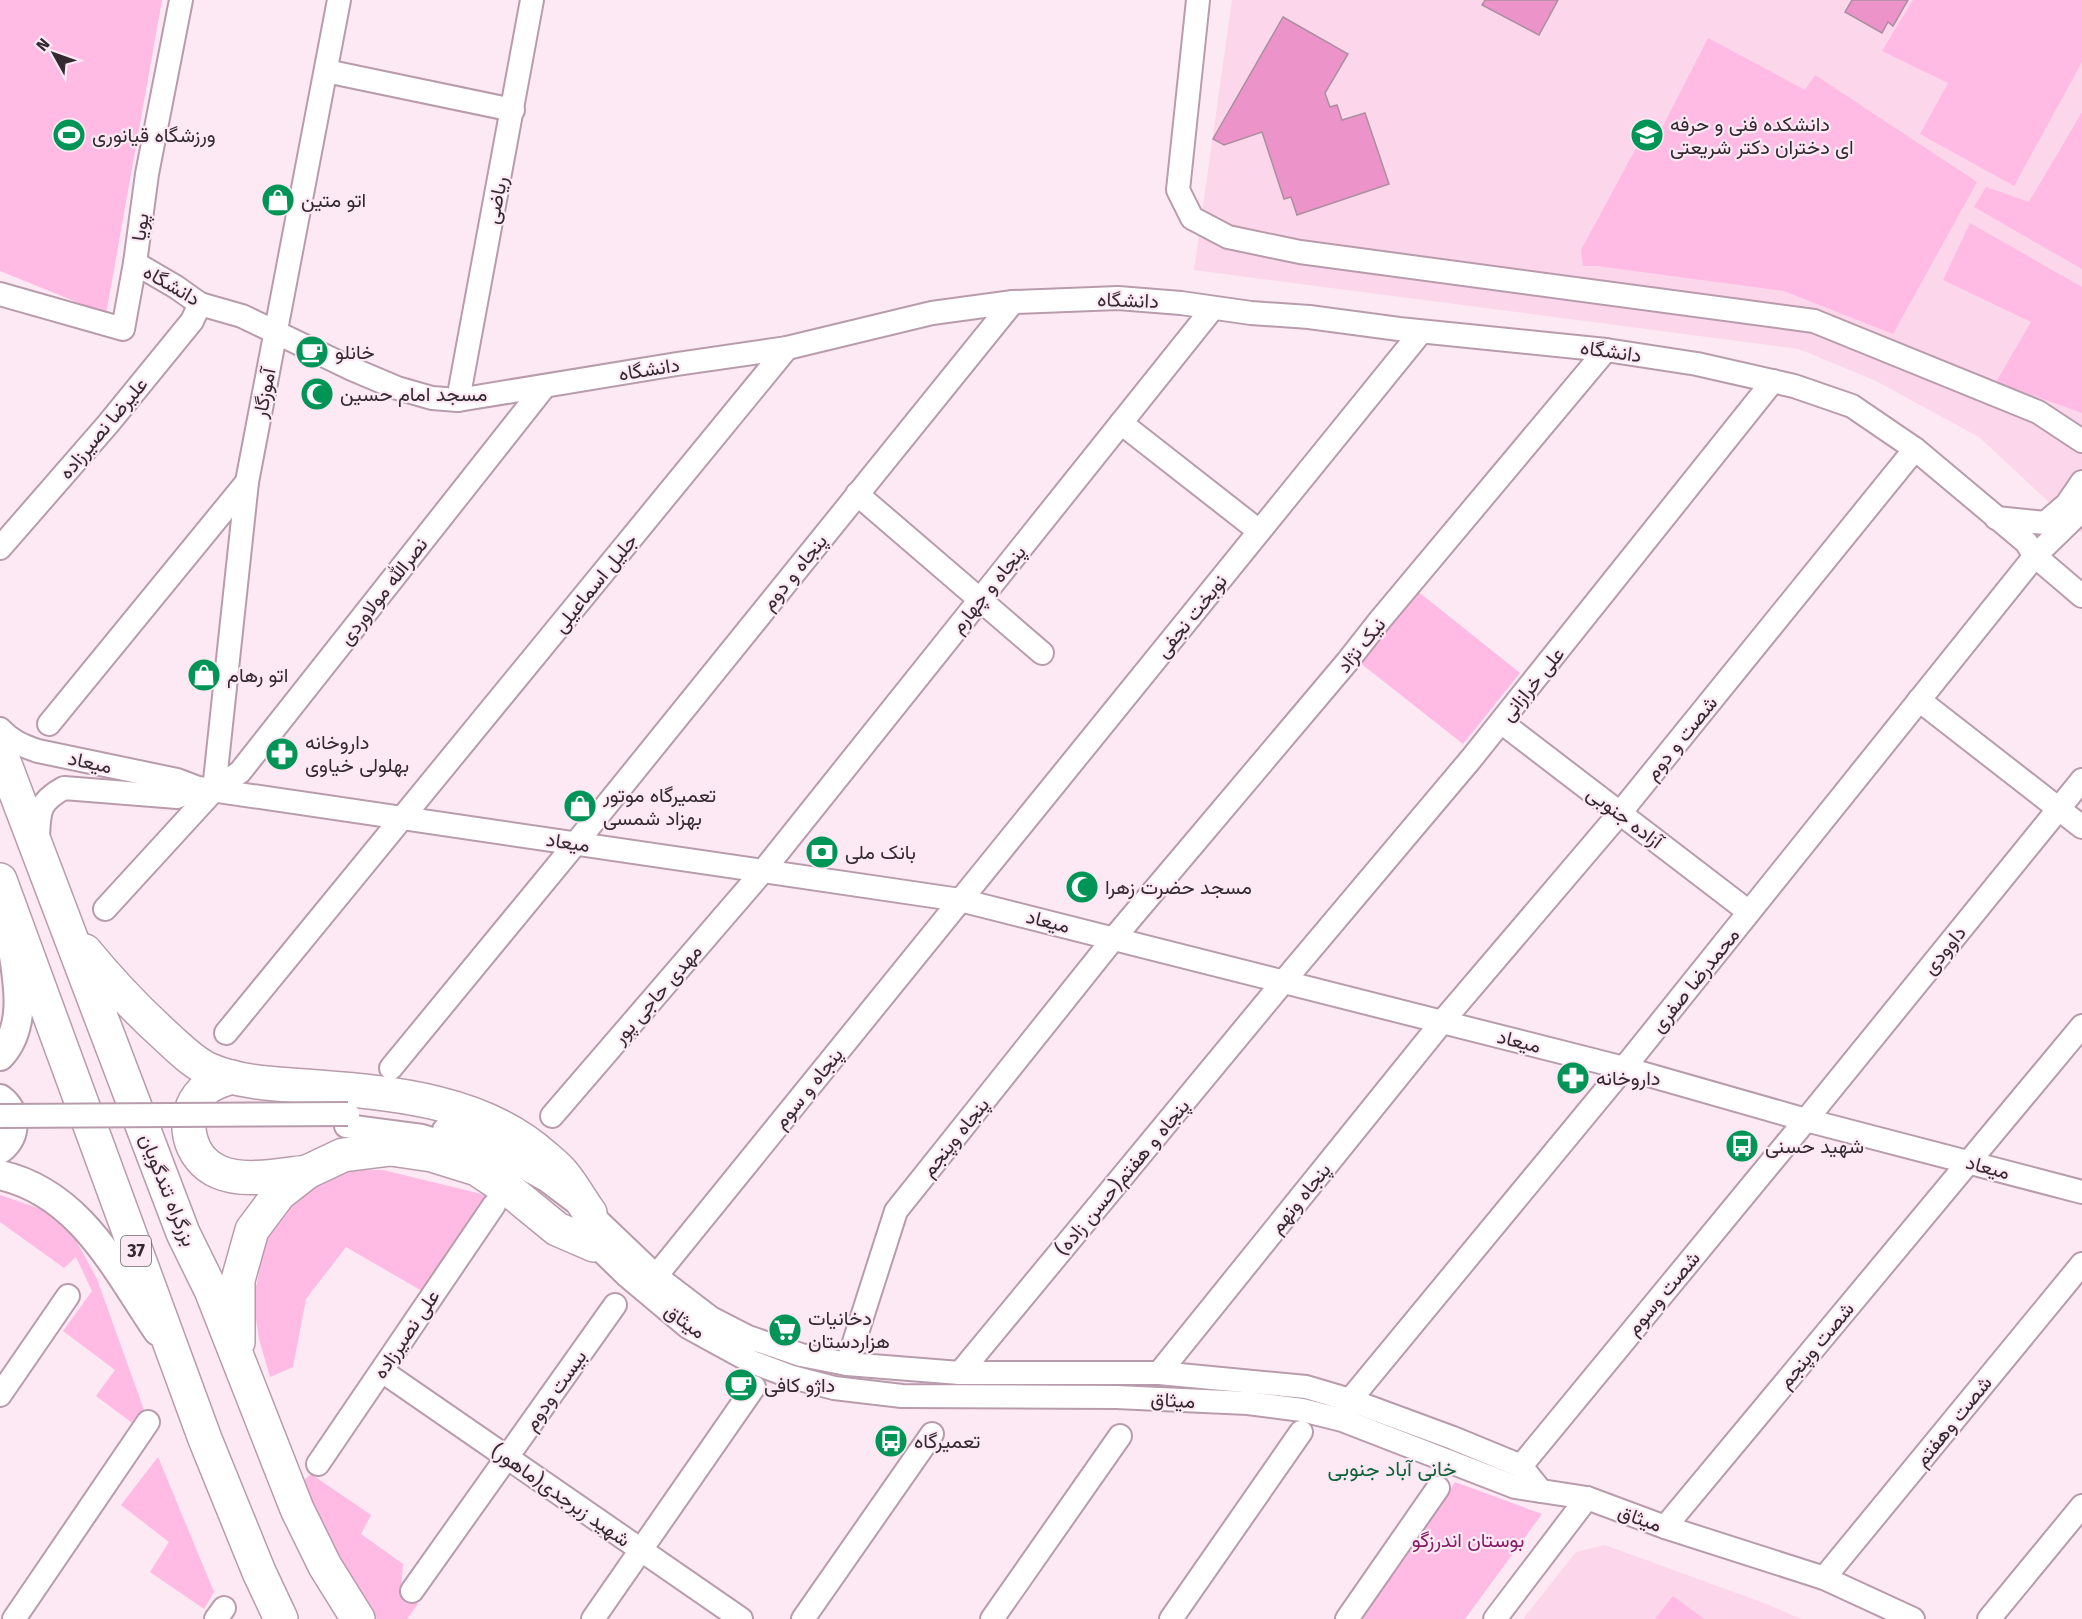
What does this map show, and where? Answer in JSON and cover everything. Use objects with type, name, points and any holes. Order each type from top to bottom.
[{"type":"highway","name":"بزرگراه تندگویان","points":[[0,751],[183,1233],[211,1290],[297,1509],[325,1566],[358,1619]]},
{"type":"highway","name":"37","points":[[3,887],[172,1352],[241,1528],[281,1619]]},
{"type":"highway","points":[[69,932],[110,981],[157,1029],[208,1069],[232,1077],[429,1101],[479,1116],[529,1143],[563,1174],[592,1229],[557,1229],[513,1193],[477,1169],[432,1155],[391,1149],[343,1155],[307,1172],[279,1194],[252,1230],[238,1280],[238,1359]]},
{"type":"highway","points":[[232,1077],[216,1082],[203,1091],[193,1105],[189,1120],[189,1137],[195,1152],[206,1165],[221,1173],[237,1176],[270,1177],[307,1172]]},
{"type":"main road","points":[[0,1056],[6,1050],[17,1029],[18,1000],[3,887]]},
{"type":"main road","points":[[0,1099],[7,1104],[14,1118],[12,1132],[0,1149]]},
{"type":"main road","points":[[0,1175],[21,1180],[56,1199],[90,1231],[172,1352]]},
{"type":"street","name":"پویا","points":[[5,303],[123,329],[147,174],[181,0]]},
{"type":"street","name":"آموزگار","points":[[206,789],[247,482],[339,0]]},
{"type":"street","name":"ریاضی","points":[[458,400],[532,0]]},
{"type":"street","points":[[1198,0],[1178,190],[1192,218],[1227,237],[1300,252],[1814,321],[2038,412],[2082,441]]},
{"type":"street","points":[[326,71],[513,110]]},
{"type":"street","name":"دانشگاه","points":[[135,263],[201,304],[242,316],[352,369],[398,388],[432,398],[458,400],[787,348],[932,313],[1013,302],[1118,298],[1606,350],[1696,364],[1794,386],[1852,406],[1915,449],[2026,542],[2035,556],[2082,596]]},
{"type":"street","name":"پنجاه و دوم","points":[[391,1068],[1013,302]]},
{"type":"street","name":"علیرضا نصیرزاده","points":[[0,548],[150,373],[192,321],[201,304]]},
{"type":"street","name":"پنجاه و چهارم","points":[[763,871],[1213,308]]},
{"type":"street","name":"نوبخت نجفی","points":[[960,900],[1421,332]]},
{"type":"street","name":"جلیل اسماعیلی","points":[[226,1033],[787,348]]},
{"type":"street","name":"نیک نژاد","points":[[1114,938],[1606,350]]},
{"type":"street","name":"علی خرازانی","points":[[1284,981],[1501,722],[1773,381]]},
{"type":"street","name":"نصرالله مولاوردی","points":[[206,789],[240,772],[545,386]]},
{"type":"street","points":[[1121,423],[1259,531]]},
{"type":"street","name":"شصت و دوم","points":[[1442,1022],[1620,813],[1915,449]]},
{"type":"street","points":[[49,724],[247,482]]},
{"type":"street","points":[[1996,518],[2045,523],[2067,504],[2082,482]]},
{"type":"street","points":[[857,495],[1042,653]]},
{"type":"street","name":"محمدرضا صفری","points":[[1346,1410],[2035,556],[2082,510]]},
{"type":"street","points":[[1919,700],[2082,827]]},
{"type":"street","name":"آزاده جنوبی","points":[[1501,722],[1749,912]]},
{"type":"street","name":"میعاد","points":[[0,729],[7,737],[20,745],[38,751],[177,780],[206,789],[960,900],[1624,1068],[1806,1120],[2082,1192]]},
{"type":"street","name":"داوودی","points":[[1806,1120],[2082,780]]},
{"type":"street","points":[[37,850],[39,813],[50,795],[64,788],[177,797],[206,789]]},
{"type":"street","points":[[105,909],[206,789]]},
{"type":"street","name":"مهدی حاجی پور","points":[[552,1116],[763,871]]},
{"type":"street","name":"پنجاه و سوم","points":[[656,1276],[960,900]]},
{"type":"street","name":"پنجاه وپنجم","points":[[847,1364],[896,1211],[1114,938]]},
{"type":"street","name":"(حسن زاده)پنجاه و هفتم","points":[[960,1373],[1284,981]]},
{"type":"street","name":"پنجاه ونهم","points":[[1159,1373],[1442,1022]]},
{"type":"street","name":"شصت وپنجم","points":[[1665,1527],[2082,1026]]},
{"type":"street","points":[[0,1116],[348,1114],[425,1125],[470,1144]]},
{"type":"street","name":"شصت وسوم","points":[[1521,1466],[1806,1120]]},
{"type":"street","points":[[0,1126],[346,1126],[470,1144]]},
{"type":"street","name":"میثاق","points":[[470,1144],[546,1180],[592,1229],[626,1275],[688,1327],[752,1362],[792,1377],[834,1388],[902,1396],[1116,1397],[1248,1403],[1302,1410],[1346,1410],[1453,1438],[1521,1466]]},
{"type":"street","name":"میثاق","points":[[470,1144],[566,1217],[592,1229],[711,1318],[748,1337],[801,1355],[847,1364],[960,1373],[1159,1373],[1306,1387],[1390,1438],[1441,1460],[1515,1487],[1587,1498],[1665,1527],[1824,1578],[1913,1619]]},
{"type":"street","name":"علی نصیرزاده","points":[[318,1464],[494,1205]]},
{"type":"street","name":"شصت وهفتم","points":[[1824,1578],[2082,1264]]},
{"type":"street","points":[[0,1395],[68,1296]]},
{"type":"street","name":"بیست ودوم","points":[[412,1592],[615,1305]]},
{"type":"street","name":"شهید زبرجدی(ماهور)","points":[[382,1371],[741,1619]]},
{"type":"street","points":[[593,1619],[754,1388]]},
{"type":"street","points":[[14,1619],[148,1422]]},
{"type":"street","points":[[1171,1619],[1301,1432]]},
{"type":"street","points":[[802,1619],[932,1434]]},
{"type":"street","points":[[993,1619],[1120,1436]]},
{"type":"street","points":[[1521,1466],[1541,1491]]},
{"type":"street","points":[[1347,1619],[1438,1488]]},
{"type":"street","points":[[1495,1619],[1587,1498]]},
{"type":"street","points":[[1989,1619],[2082,1506]]},
{"type":"shaded area","name":"دانشکده فنی و حرفه ای دختران دکتر شریعتی","points":[[1232,0],[2082,0],[2082,533],[1979,437],[1876,381],[1799,349],[1194,270]]},
{"type":"shaded area","points":[[1605,1545],[1801,1619],[1523,1619],[1576,1552]]},
{"type":"green space","name":"ورزشگاه قیانوری","points":[[0,0],[162,0],[106,314],[0,271]]},
{"type":"green space","points":[[1913,0],[2082,0],[2082,62],[2014,186],[1920,134],[1948,83],[1882,51]]},
{"type":"green space","points":[[1708,38],[1805,90],[1815,75],[1977,182],[1893,334],[1784,291],[1583,266],[1581,250],[1642,137],[1658,136]]},
{"type":"green space","points":[[2082,112],[2082,269],[1974,207],[1986,187],[2029,202]]},
{"type":"green space","points":[[1970,223],[2082,287],[2082,413],[1996,382],[2031,322],[1943,280]]},
{"type":"green space","points":[[1416,590],[1520,673],[1463,744],[1359,662]]},
{"type":"green space","points":[[341,1170],[383,1170],[490,1196],[422,1291],[346,1247],[306,1299],[293,1367],[270,1377],[259,1339],[253,1301],[267,1234],[298,1193]]},
{"type":"green space","points":[[0,1195],[44,1210],[72,1233],[97,1279],[145,1413],[135,1425],[96,1396],[115,1370],[63,1331],[92,1291],[76,1257],[64,1268],[0,1222]]},
{"type":"green space","points":[[158,1457],[214,1592],[204,1609],[150,1572],[169,1542],[121,1505]]},
{"type":"green space","points":[[311,1474],[371,1515],[361,1534],[403,1564],[401,1587],[418,1604],[407,1619],[377,1619],[348,1578],[299,1485]]},
{"type":"green space","name":"بوستان اندرزگو","points":[[1455,1482],[1542,1514],[1465,1619],[1362,1619]]},
{"type":"green space","points":[[1673,1596],[1704,1619],[1655,1619]]},
{"type":"building","points":[[1485,0],[1558,0],[1539,35],[1482,5]]},
{"type":"building","points":[[1852,0],[1908,0],[1893,26],[1888,22],[1882,33],[1845,12]]},
{"type":"building","points":[[1283,17],[1348,54],[1325,93],[1330,107],[1337,105],[1342,120],[1365,113],[1389,184],[1297,215],[1291,197],[1284,199],[1262,132],[1224,145],[1213,139]]},
{"type":"place","name":"ورزشگاه قیانوری","points":[[69,135]]},
{"type":"place","name":"دانشکده فنی و حرفه ای دختران دکتر شریعتی","points":[[1647,135]]},
{"type":"place","name":"اتو متین","points":[[278,200]]},
{"type":"place","name":"خانلو","points":[[312,352]]},
{"type":"place","name":"مسجد امام حسین","points":[[317,394]]},
{"type":"place","name":"اتو رهام","points":[[204,675]]},
{"type":"place","name":"داروخانه بهلولی خیاوی","points":[[282,754]]},
{"type":"place","name":"تعمیرگاه موتور بهزاد شمسی","points":[[580,806]]},
{"type":"place","name":"بانک ملی","points":[[822,852]]},
{"type":"place","name":"مسجد حضرت زهرا","points":[[1082,887]]},
{"type":"place","name":"داروخانه","points":[[1573,1078]]},
{"type":"place","name":"شهید حسنی","points":[[1742,1146]]},
{"type":"place","name":"دخانیات هزاردستان","points":[[785,1330]]},
{"type":"place","name":"داژو کافی","points":[[741,1385]]},
{"type":"place","name":"تعمیرگاه","points":[[891,1441]]},
{"type":"district","name":"خانی آباد جنوبی","points":[[1392,1469]]}]
